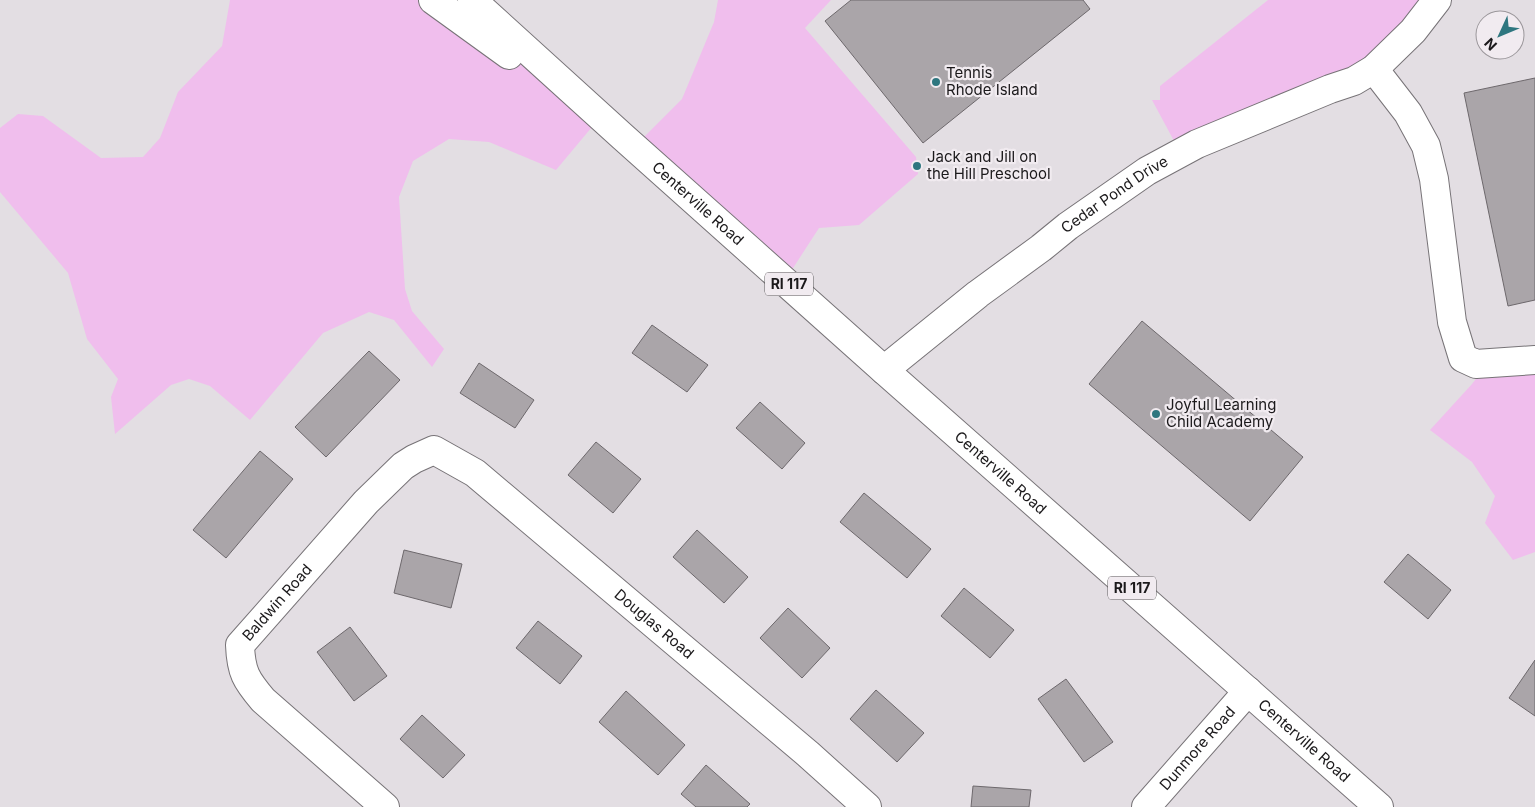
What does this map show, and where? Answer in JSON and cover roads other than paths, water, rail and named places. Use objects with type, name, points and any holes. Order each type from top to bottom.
[{"type":"street","name":"Centerville Road","points":[[434,0],[623,137]]},
{"type":"street","name":"Centerville Road","points":[[472,0],[884,370],[1379,807]]},
{"type":"street","name":"Cedar Pond Drive","points":[[884,370],[978,294],[1068,226],[1147,171],[1197,144],[1330,89],[1354,81],[1374,69],[1413,31],[1437,0]]},
{"type":"street","points":[[1374,69],[1408,113],[1426,146],[1434,179],[1452,322],[1464,358],[1476,364],[1535,360]]},
{"type":"street","name":"Baldwin Road","points":[[385,807],[264,700],[248,682],[241,660],[240,645],[366,502],[403,466],[434,450]]},
{"type":"street","name":"Douglas Road","points":[[434,450],[475,473],[867,807]]},
{"type":"street","name":"Dunmore Road","points":[[1146,807],[1248,690]]},
{"type":"place","name":"Tennis Rhode Island","points":[[936,82]]},
{"type":"place","name":"Jack and Jill on the Hill Preschool","points":[[917,166]]},
{"type":"place","name":"Joyful Learning Child Academy","points":[[1156,414]]}]
